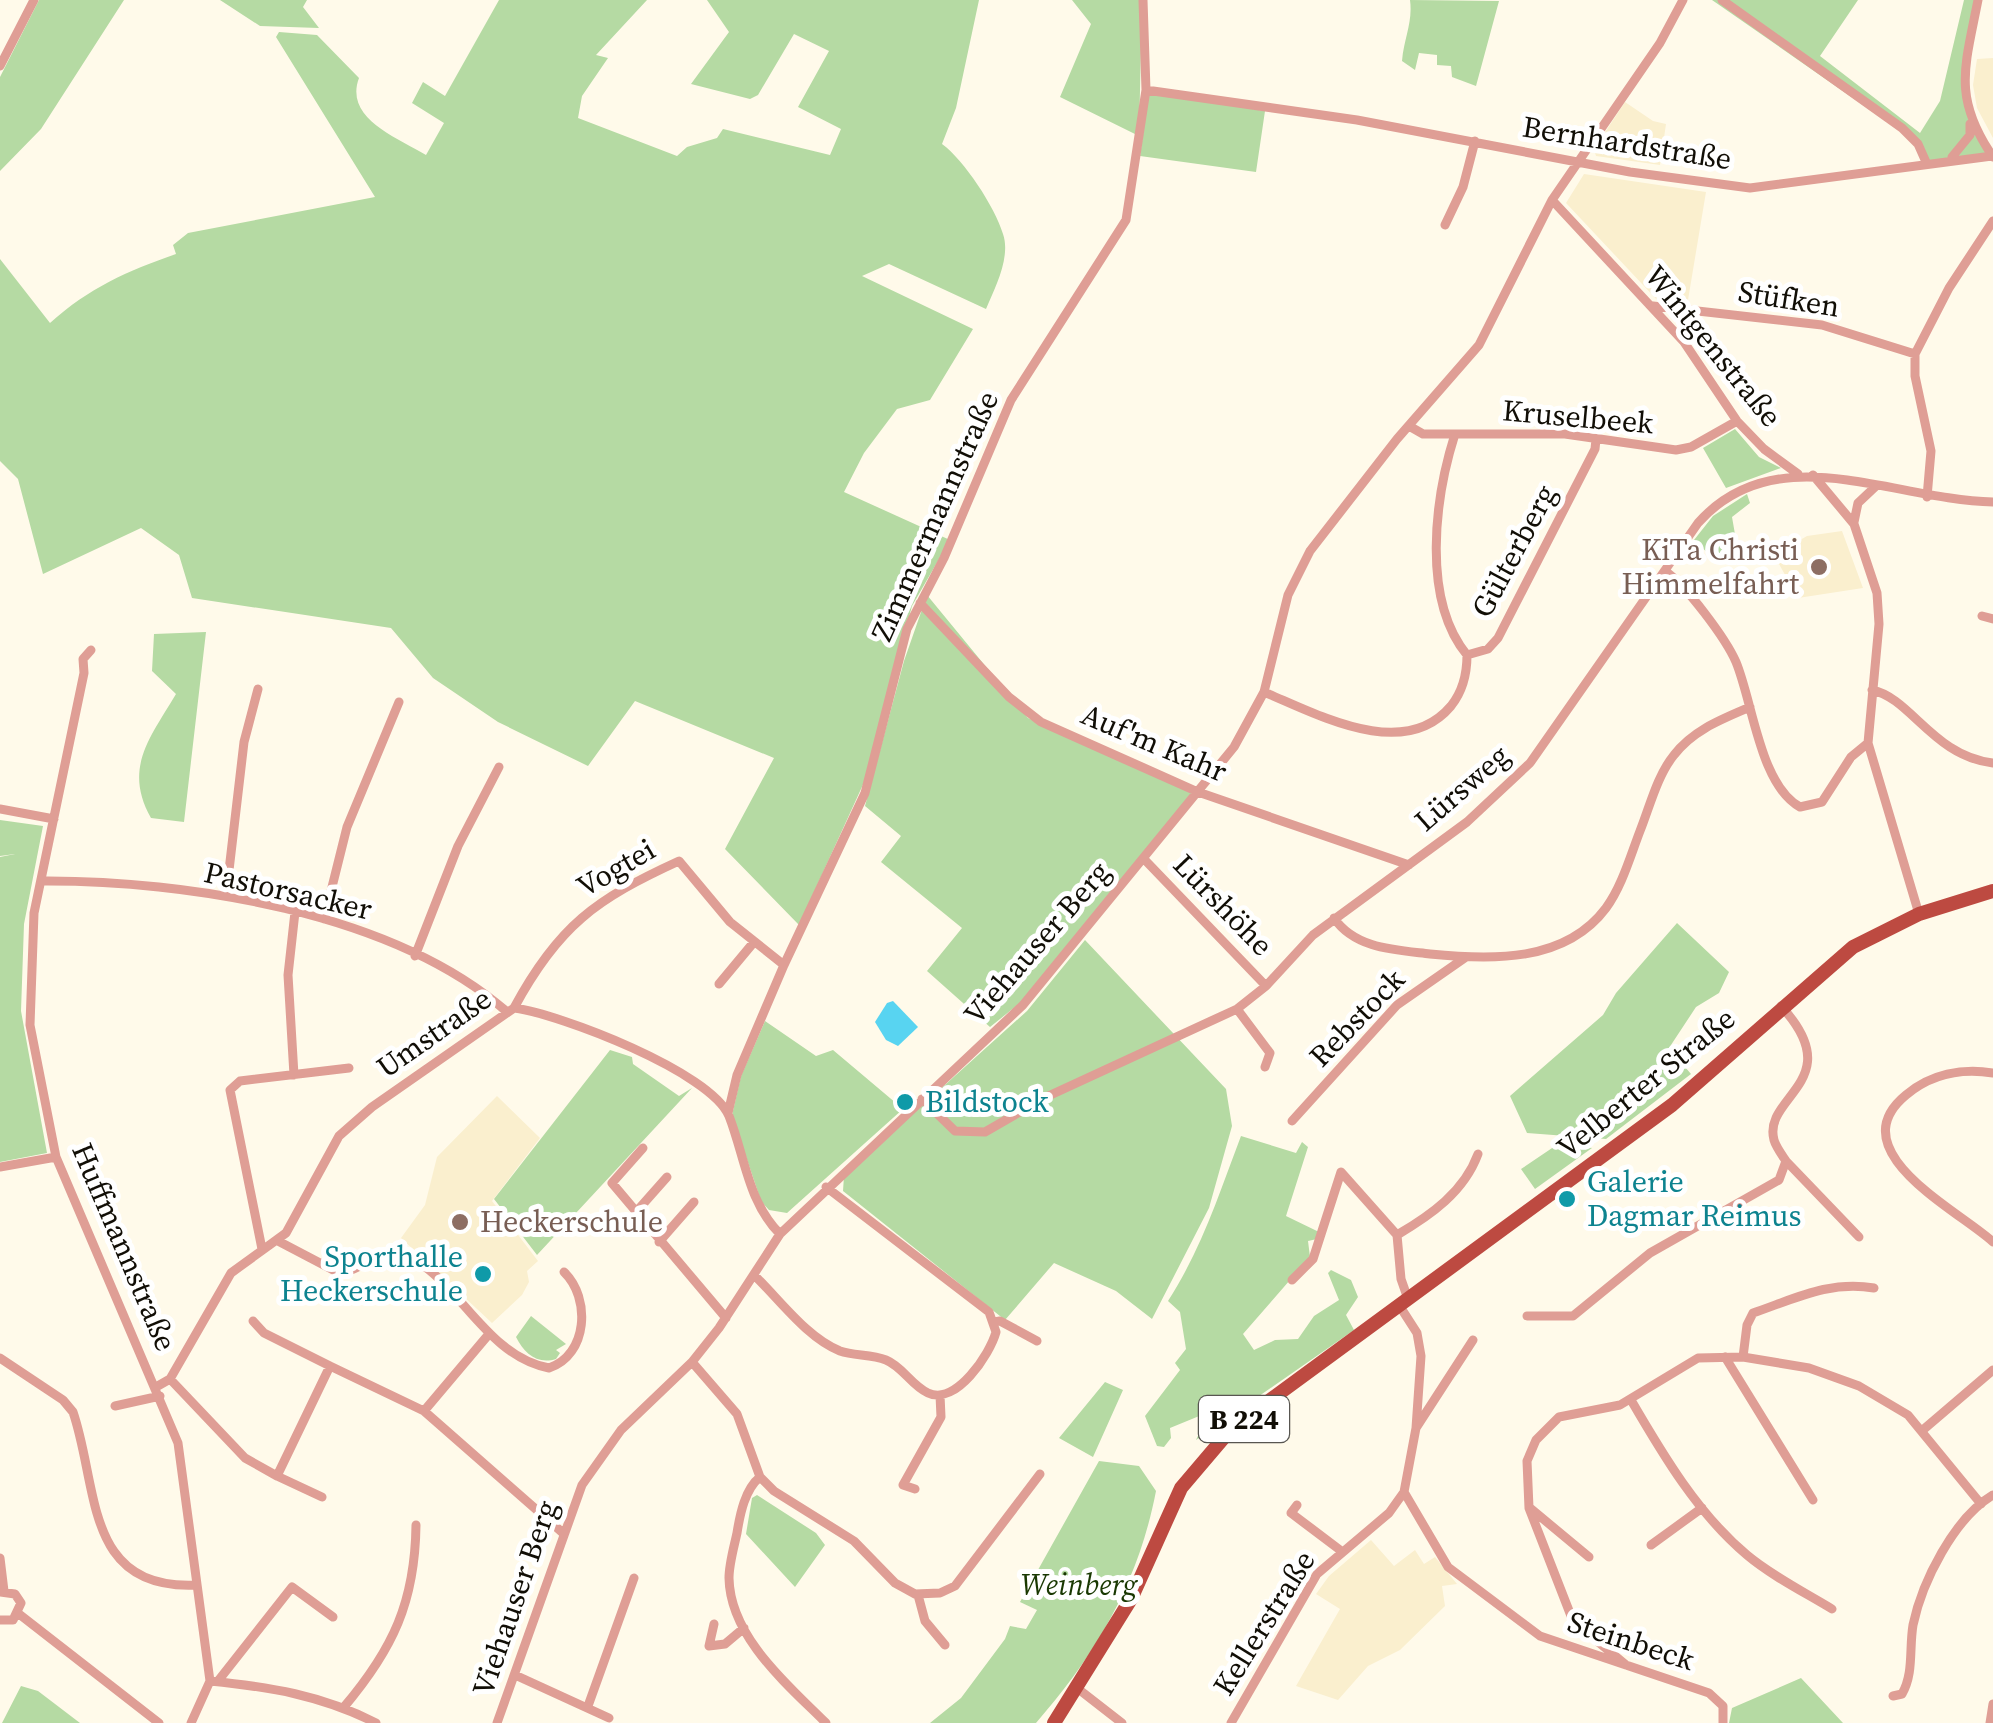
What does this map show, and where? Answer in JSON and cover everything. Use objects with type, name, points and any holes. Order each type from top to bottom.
[{"type":"main road","name":"B 224","points":[[1919,914],[1993,891]]},
{"type":"main road","name":"Velberter Straße","points":[[1078,1688],[1132,1599],[1171,1506],[1194,1470],[1258,1407],[1672,1105],[1853,947],[1919,914]]},
{"type":"main road","name":"B 224","points":[[1054,1723],[1078,1688]]},
{"type":"street","points":[[0,66],[34,0]]},
{"type":"street","name":"Zimmermannstraße","points":[[728,1113],[737,1075],[865,792],[907,630],[1012,400],[1126,220],[1146,90],[1143,0]]},
{"type":"street","name":"Viehauser Berg","points":[[497,1723],[582,1485],[621,1430],[692,1362],[726,1318],[780,1234],[1023,1006],[1242,736],[1264,692],[1288,595],[1310,551],[1480,345],[1552,200],[1660,43],[1683,0]]},
{"type":"street","points":[[1722,0],[1902,128],[1918,144],[1926,162]]},
{"type":"street","points":[[1950,159],[1970,136],[1962,87],[1978,0]]},
{"type":"street","name":"Bernhardstraße","points":[[1146,90],[1750,188],[1993,156]]},
{"type":"street","points":[[1970,122],[1993,156]]},
{"type":"street","points":[[1446,225],[1464,187],[1475,141]]},
{"type":"street","name":"Wintgenstraße","points":[[1552,200],[1684,342],[1737,421],[1798,474]]},
{"type":"street","points":[[1927,497],[1930,451],[1915,376],[1915,354],[1949,288],[1993,221]]},
{"type":"street","name":"Stüfken","points":[[1653,306],[1822,325],[1915,354]]},
{"type":"street","name":"Kruselbeek","points":[[1410,426],[1424,434],[1596,439],[1676,450],[1691,448],[1737,421]]},
{"type":"street","points":[[1455,434],[1438,494],[1436,539],[1447,611],[1468,655]]},
{"type":"street","name":"Gülterberg","points":[[1264,692],[1359,727],[1400,734],[1428,727],[1443,714],[1464,682],[1468,655],[1488,649],[1498,638],[1595,449],[1596,439]]},
{"type":"street","name":"Lürsweg","points":[[922,1099],[956,1131],[978,1134],[1237,1009],[1266,986],[1334,918],[1467,822],[1530,763],[1714,505],[1748,484],[1798,474],[1813,475],[1927,497],[1993,502]]},
{"type":"street","points":[[1813,475],[1854,524],[1877,594],[1879,624],[1868,742],[1919,914]]},
{"type":"street","points":[[1854,524],[1858,504],[1875,488]]},
{"type":"street","points":[[1665,571],[1726,645],[1782,794],[1800,808],[1822,802],[1850,756],[1868,742]]},
{"type":"street","name":"Auf'm Kahr","points":[[920,603],[1026,712],[1198,792],[1409,865]]},
{"type":"street","name":"Huffmannstraße","points":[[91,650],[82,659],[84,673],[34,913],[29,1012],[56,1157],[178,1443],[196,1585],[214,1681]]},
{"type":"street","points":[[226,896],[244,742],[258,689]]},
{"type":"street","points":[[1872,690],[1887,695],[1945,746],[1993,763]]},
{"type":"street","points":[[324,919],[347,827],[399,702]]},
{"type":"street","points":[[1334,918],[1347,934],[1361,941],[1466,957],[1532,954],[1582,931],[1605,909],[1618,886],[1672,757],[1700,731],[1750,707]]},
{"type":"street","points":[[415,956],[458,846],[500,767]]},
{"type":"street","points":[[0,810],[54,819]]},
{"type":"street","name":"Lürshöhe","points":[[1144,859],[1266,986]]},
{"type":"street","name":"Vogtei","points":[[510,1009],[556,944],[593,905],[679,861],[730,922],[784,965]]},
{"type":"street","name":"Pastorsacker","points":[[40,881],[121,884],[226,896],[324,919],[415,956],[510,1009]]},
{"type":"street","points":[[294,1075],[288,975],[295,912]]},
{"type":"street","points":[[719,984],[754,942]]},
{"type":"street","name":"Rebstock","points":[[1292,1121],[1397,1006],[1466,957]]},
{"type":"street","points":[[1781,1006],[1800,1027],[1808,1054],[1807,1069],[1774,1128],[1774,1139],[1786,1161],[1859,1237]]},
{"type":"street","name":"Umstraße","points":[[278,1242],[327,1152],[347,1128],[510,1009],[549,1014],[662,1062],[698,1085],[728,1113]]},
{"type":"street","points":[[1237,1009],[1256,1041],[1270,1053],[1265,1067]]},
{"type":"street","points":[[262,1249],[228,1096],[240,1081],[349,1068]]},
{"type":"street","points":[[1993,1073],[1950,1072],[1924,1082],[1898,1102],[1886,1134],[1892,1157],[1910,1178],[1993,1242]]},
{"type":"street","points":[[728,1113],[759,1207],[780,1234]]},
{"type":"street","points":[[643,1148],[612,1183],[726,1318]]},
{"type":"street","points":[[1396,1235],[1446,1201],[1478,1154]]},
{"type":"street","points":[[0,1168],[56,1157]]},
{"type":"street","points":[[1526,1316],[1573,1316],[1650,1253],[1779,1180],[1786,1161]]},
{"type":"street","points":[[1292,1280],[1313,1259],[1340,1172],[1396,1235],[1404,1302],[1421,1345],[1416,1428],[1404,1492]]},
{"type":"street","points":[[636,1212],[667,1177]]},
{"type":"street","points":[[754,1275],[822,1341],[842,1352],[882,1358],[929,1394],[940,1396],[954,1389],[982,1361],[993,1343],[994,1322],[989,1312],[826,1187]]},
{"type":"street","points":[[659,1242],[694,1202]]},
{"type":"street","points":[[158,1392],[170,1379],[230,1273],[278,1242],[339,1273],[385,1254],[402,1255],[424,1268],[518,1358],[549,1368],[562,1362],[584,1310],[583,1300],[564,1272]]},
{"type":"street","points":[[1743,1358],[1747,1325],[1753,1313],[1825,1288],[1852,1284],[1874,1288]]},
{"type":"street","points":[[253,1321],[264,1333],[424,1411],[563,1534]]},
{"type":"street","points":[[994,1322],[1000,1321],[1037,1341]]},
{"type":"street","points":[[424,1411],[489,1334]]},
{"type":"street","points":[[1416,1428],[1473,1340]]},
{"type":"street","points":[[1725,1357],[1813,1500]]},
{"type":"street","points":[[0,1358],[63,1400],[72,1412],[96,1519],[108,1547],[148,1578],[169,1586],[196,1585]]},
{"type":"street","points":[[1626,1666],[1573,1620],[1529,1508],[1527,1461],[1536,1440],[1559,1416],[1631,1400],[1686,1363],[1743,1358],[1830,1374],[1880,1396],[1924,1429],[1980,1504]]},
{"type":"street","points":[[692,1362],[737,1414],[760,1477],[795,1505],[854,1541],[895,1583],[918,1595],[955,1586],[1040,1474]]},
{"type":"street","points":[[277,1476],[330,1366]]},
{"type":"street","points":[[1924,1429],[1993,1370]]},
{"type":"street","points":[[170,1379],[245,1458],[322,1497]]},
{"type":"street","name":"Huffmannstraße","points":[[115,1406],[158,1392]]},
{"type":"street","points":[[915,1488],[904,1485],[941,1417],[940,1396]]},
{"type":"street","points":[[1631,1400],[1702,1508],[1749,1557],[1832,1610]]},
{"type":"street","points":[[760,1477],[749,1489],[729,1577],[744,1628],[826,1723]]},
{"type":"street","name":"Kellerstraße","points":[[1231,1723],[1317,1574],[1340,1550],[1389,1512],[1404,1492]]},
{"type":"street","name":"Steinbeck","points":[[1404,1492],[1448,1567],[1463,1582],[1549,1642],[1702,1690],[1724,1706],[1722,1723]]},
{"type":"street","points":[[1893,1696],[1902,1694],[1910,1677],[1913,1627],[1924,1587],[1940,1554],[1980,1504],[1993,1495]]},
{"type":"street","name":"Kellerstraße","points":[[1296,1506],[1291,1514],[1340,1550]]},
{"type":"street","points":[[1529,1508],[1590,1557]]},
{"type":"street","points":[[1650,1545],[1702,1508]]},
{"type":"street","points":[[344,1707],[394,1640],[408,1599],[416,1525]]},
{"type":"street","points":[[0,1558],[2,1592],[19,1598],[19,1614]]},
{"type":"street","points":[[588,1706],[634,1578]]},
{"type":"street","points":[[191,1723],[214,1681],[292,1587],[333,1617]]},
{"type":"street","points":[[918,1595],[924,1621],[945,1646]]},
{"type":"street","points":[[0,1620],[19,1614]]},
{"type":"street","points":[[19,1614],[159,1723]]},
{"type":"street","points":[[714,1624],[708,1646],[725,1644],[744,1628]]},
{"type":"street","points":[[514,1675],[609,1718]]},
{"type":"street","points":[[214,1681],[284,1688],[344,1707],[376,1723]]},
{"type":"street","points":[[1078,1688],[1122,1723]]},
{"type":"street","points":[[1990,1723],[1993,1704]]},
{"type":"shaded area","points":[[1993,58],[1993,138],[1977,108],[1973,85],[1977,59]]},
{"type":"shaded area","points":[[1625,102],[1653,121],[1666,124],[1660,165],[1596,156],[1594,149]]},
{"type":"shaded area","points":[[1584,174],[1706,192],[1687,306],[1659,302],[1566,203]]},
{"type":"shaded area","name":"KiTa Christi Himmelfahrt","points":[[1842,531],[1863,588],[1798,598],[1774,555],[1807,536]]},
{"type":"shaded area","name":"Heckerschule","points":[[497,1096],[540,1138],[492,1201],[538,1261],[527,1271],[529,1282],[522,1295],[492,1323],[401,1238],[425,1205],[437,1157]]},
{"type":"shaded area","points":[[1371,1540],[1394,1566],[1415,1550],[1424,1564],[1435,1557],[1457,1584],[1442,1586],[1445,1606],[1400,1650],[1368,1666],[1338,1700],[1296,1686],[1340,1609],[1316,1594],[1329,1576]]},
{"type":"green space","points":[[39,0],[124,0],[41,129],[0,171],[0,77]]},
{"type":"green space","points":[[220,0],[307,0],[303,7],[319,28],[260,26]]},
{"type":"green space","points":[[499,0],[647,0],[596,55],[608,58],[582,96],[578,118],[677,156],[687,147],[717,138],[723,129],[830,155],[841,129],[798,107],[829,51],[794,34],[758,95],[750,99],[691,84],[729,32],[707,0],[979,0],[956,108],[942,144],[969,172],[999,223],[1005,243],[1001,272],[986,309],[889,264],[862,276],[973,329],[930,400],[897,409],[864,453],[844,492],[950,540],[912,606],[866,778],[799,925],[725,849],[774,758],[635,701],[588,766],[498,722],[433,678],[391,628],[192,598],[179,555],[141,528],[43,574],[18,479],[0,461],[0,259],[50,323],[109,282],[176,254],[173,245],[188,233],[375,197],[276,37],[279,32],[317,35],[359,78],[356,92],[366,115],[426,155],[444,123],[412,103],[423,82],[445,96]]},
{"type":"green space","points":[[1072,0],[1142,0],[1139,136],[1060,97],[1091,24]]},
{"type":"green space","points":[[1410,0],[1499,1],[1476,86],[1452,77],[1451,66],[1437,65],[1437,55],[1419,53],[1415,70],[1402,61]]},
{"type":"green space","points":[[1712,0],[1858,0],[1820,56],[1920,133],[1940,101],[1964,0],[1976,0],[1963,80],[1969,113],[1990,155],[1927,161],[1919,144]]},
{"type":"green space","points":[[1149,92],[1265,111],[1256,172],[1140,156]]},
{"type":"green space","points":[[1735,429],[1759,457],[1781,468],[1726,488],[1703,448]]},
{"type":"green space","points":[[1747,494],[1750,503],[1732,517],[1736,540],[1713,558],[1694,540],[1713,516]]},
{"type":"green space","points":[[927,595],[1028,718],[1192,793],[1020,1003],[990,1027],[927,971],[962,928],[881,862],[901,836],[865,806],[904,661]]},
{"type":"green space","points":[[206,632],[184,822],[151,818],[139,784],[140,768],[149,739],[176,694],[152,671],[154,634]]},
{"type":"green space","points":[[0,820],[43,826],[24,924],[21,1011],[47,1153],[0,1162],[0,857],[15,854],[0,856]]},
{"type":"green space","points":[[1677,923],[1729,972],[1719,993],[1696,1007],[1669,1048],[1691,1074],[1606,1139],[1527,1133],[1510,1096],[1603,1015],[1616,993]]},
{"type":"green space","points":[[1085,940],[1226,1089],[1232,1126],[1209,1208],[1152,1319],[1116,1291],[1054,1263],[1005,1320],[843,1191],[844,1176],[1027,1011]]},
{"type":"green space","points":[[765,1021],[816,1056],[833,1050],[903,1109],[787,1213],[769,1210],[761,1201],[732,1115],[741,1076]]},
{"type":"green space","points":[[610,1050],[632,1057],[633,1064],[679,1096],[692,1088],[537,1255],[494,1199]]},
{"type":"green space","points":[[1241,1136],[1296,1153],[1302,1142],[1308,1147],[1286,1216],[1319,1232],[1317,1239],[1308,1241],[1310,1257],[1243,1334],[1254,1350],[1275,1340],[1298,1339],[1314,1316],[1339,1300],[1328,1273],[1331,1270],[1351,1280],[1358,1297],[1346,1315],[1354,1330],[1196,1440],[1209,1412],[1170,1428],[1171,1438],[1164,1447],[1157,1446],[1145,1416],[1180,1370],[1175,1363],[1186,1349],[1180,1312],[1168,1301],[1200,1241]]},
{"type":"green space","points":[[1561,1142],[1592,1148],[1535,1189],[1521,1169]]},
{"type":"green space","points":[[531,1316],[566,1344],[556,1350],[560,1353],[556,1359],[537,1359],[519,1343],[516,1337]]},
{"type":"green space","points":[[1105,1382],[1123,1390],[1093,1457],[1059,1438]]},
{"type":"green space","name":"Weinberg","points":[[1099,1461],[1139,1466],[1156,1491],[1138,1557],[1096,1644],[1036,1723],[930,1723],[961,1698],[1005,1639],[1010,1626],[1026,1629],[1037,1610],[1020,1602]]},
{"type":"green space","points":[[757,1495],[816,1533],[825,1545],[795,1587],[746,1534],[752,1498]]},
{"type":"green space","points":[[1801,1678],[1843,1723],[1729,1723],[1732,1708]]},
{"type":"green space","points":[[21,1686],[38,1691],[80,1723],[2,1723]]},
{"type":"water","points":[[893,1001],[918,1027],[898,1046],[886,1040],[875,1022],[887,1003]]},
{"type":"place","name":"KiTa Christi Himmelfahrt","points":[[1819,567]]},
{"type":"place","name":"Bildstock","points":[[905,1102]]},
{"type":"place","name":"Galerie Dagmar Reimus","points":[[1567,1199]]},
{"type":"place","name":"Heckerschule","points":[[460,1222]]},
{"type":"place","name":"Sporthalle Heckerschule","points":[[483,1274]]}]
